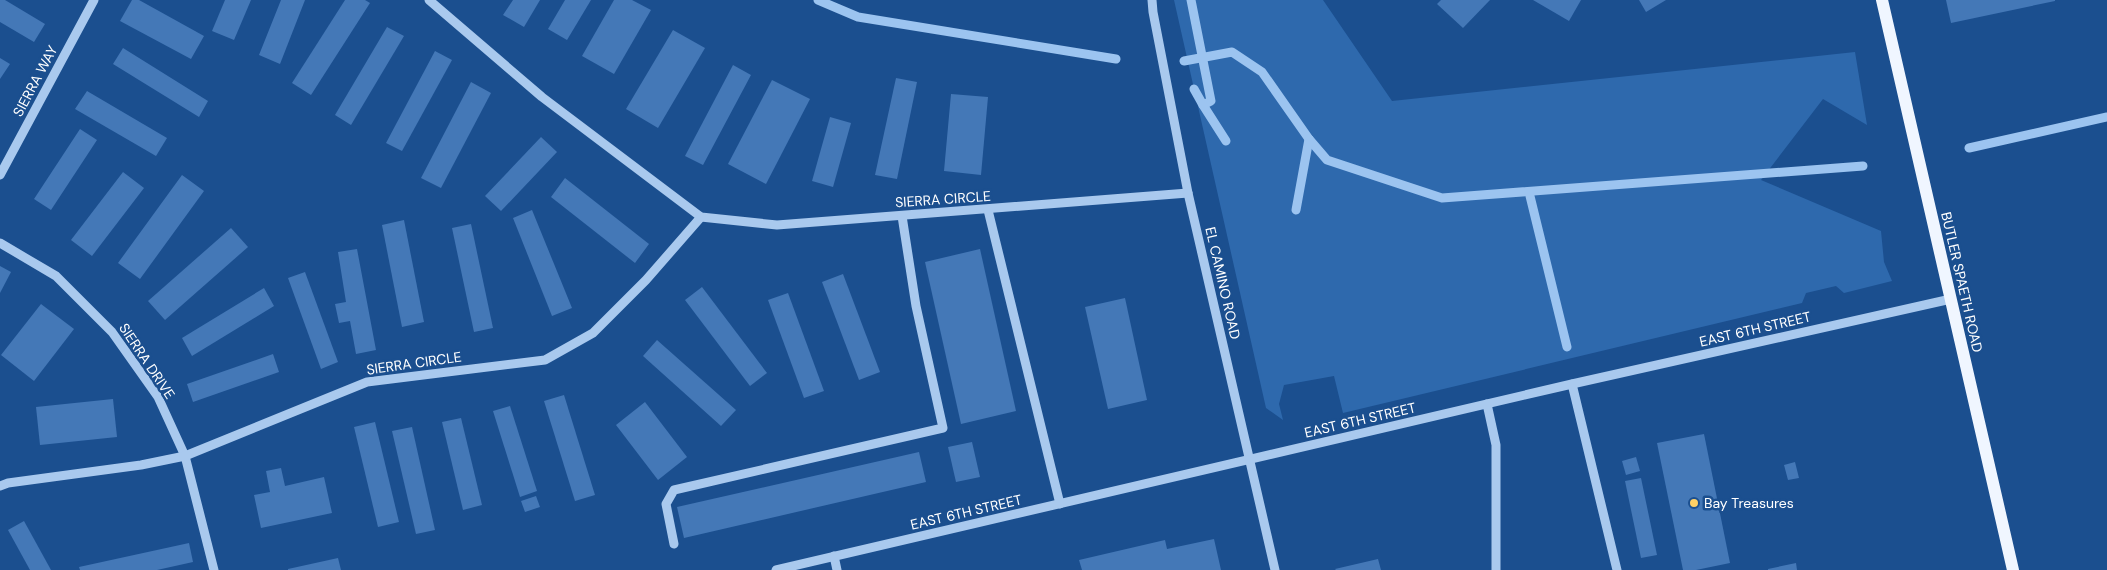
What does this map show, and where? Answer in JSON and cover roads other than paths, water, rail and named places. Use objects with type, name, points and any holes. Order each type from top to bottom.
[{"type":"main road","name":"BUTLER SPAETH ROAD","points":[[1882,0],[2013,570]]},
{"type":"street","name":"SIERRA WAY","points":[[0,175],[94,0]]},
{"type":"street","points":[[429,0],[542,97],[701,217]]},
{"type":"street","name":"EL CAMINO ROAD","points":[[1152,0],[1152,12],[1188,193],[1275,570]]},
{"type":"street","name":"SIERRA CIRCLE","points":[[0,486],[8,483],[141,465],[185,456],[367,382],[545,360],[593,333],[646,280],[701,217],[777,225],[1188,193]]},
{"type":"street","points":[[988,210],[1060,504]]},
{"type":"street","points":[[674,544],[666,504],[674,490],[943,428],[916,306],[902,216]]},
{"type":"street","name":"SIERRA DRIVE","points":[[0,243],[56,276],[112,332],[158,397],[185,456],[214,570]]},
{"type":"street","name":"EAST 6TH STREET","points":[[776,570],[1572,384],[1951,299]]},
{"type":"street","points":[[1572,384],[1617,570]]},
{"type":"street","points":[[1487,404],[1496,445],[1496,570]]},
{"type":"street","points":[[834,556],[838,570]]},
{"type":"waterway","points":[[818,0],[858,17],[1116,59]]},
{"type":"waterway","points":[[1191,0],[1211,101],[1203,105],[1194,89]]},
{"type":"waterway","points":[[1184,61],[1232,52],[1262,72],[1309,139],[1327,160],[1442,198],[1863,166]]},
{"type":"waterway","points":[[1203,105],[1226,141]]},
{"type":"waterway","points":[[1969,148],[2107,117]]},
{"type":"waterway","points":[[1296,210],[1309,139]]},
{"type":"waterway","points":[[1529,192],[1567,347]]},
{"type":"place","name":"Bay Treasures","points":[[1694,503]]}]
